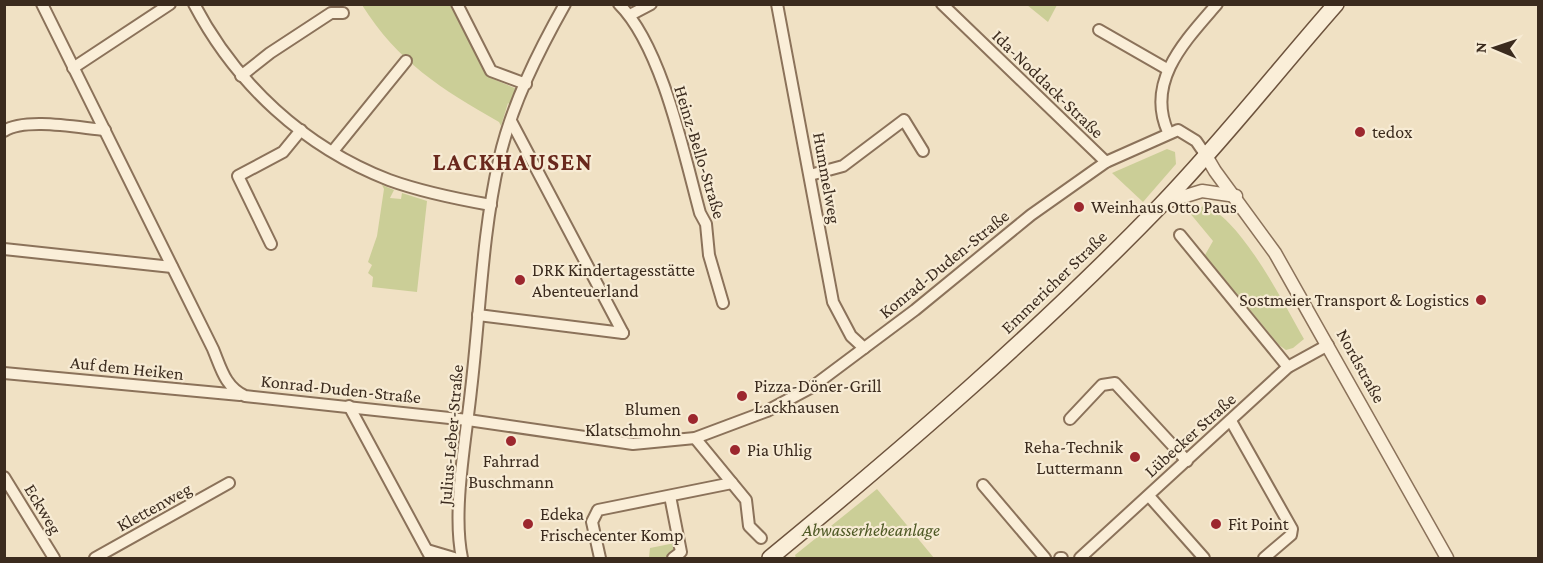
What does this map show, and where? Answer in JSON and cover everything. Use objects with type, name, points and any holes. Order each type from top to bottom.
[{"type":"main road","name":"Emmericher Straße","points":[[770,558],[997,364],[1086,280],[1162,203],[1336,4]]},
{"type":"street","name":"Konrad-Duden-Straße","points":[[42,4],[226,381],[237,392],[245,396],[468,420],[633,444],[695,438],[766,411],[812,387],[915,310],[1031,215],[1106,162],[1129,153],[1168,132]]},
{"type":"street","points":[[73,68],[171,4]]},
{"type":"street","points":[[194,4],[212,39],[241,76],[273,111],[301,130],[352,164],[390,180],[491,205]]},
{"type":"street","points":[[457,4],[491,71],[526,84]]},
{"type":"street","name":"Julius-Leber-Straße","points":[[462,558],[461,492],[478,315],[499,158],[526,84],[565,4]]},
{"type":"street","name":"Heinz-Bello-Straße","points":[[619,4],[630,15],[651,53],[700,213],[706,224],[710,255],[723,303]]},
{"type":"street","points":[[630,15],[651,4]]},
{"type":"street","name":"Hummelweg","points":[[777,4],[833,302],[851,336],[864,348]]},
{"type":"street","name":"Ida-Noddack-Straße","points":[[942,4],[1106,162]]},
{"type":"street","points":[[1205,154],[1186,132],[1178,130],[1168,132],[1162,118],[1161,101],[1167,69],[1183,42],[1217,4]]},
{"type":"street","points":[[241,76],[270,53],[331,13],[343,13]]},
{"type":"street","points":[[1099,30],[1167,69]]},
{"type":"street","points":[[333,151],[406,61]]},
{"type":"street","points":[[810,175],[843,166],[904,120],[922,151]]},
{"type":"street","points":[[478,315],[623,333],[511,122]]},
{"type":"street","points":[[4,131],[23,125],[36,124],[105,130]]},
{"type":"street","points":[[271,243],[238,176],[284,152],[301,130]]},
{"type":"street","name":"Nordstraße","points":[[1205,154],[1275,253],[1447,558]]},
{"type":"street","points":[[1162,203],[1202,191],[1236,196]]},
{"type":"street","points":[[1180,235],[1288,367]]},
{"type":"street","points":[[4,249],[172,267]]},
{"type":"street","name":"Lübecker Straße","points":[[1080,558],[1288,367],[1328,345]]},
{"type":"street","name":"Auf dem Heiken","points":[[4,373],[245,396]]},
{"type":"street","points":[[1070,419],[1102,386],[1115,383],[1187,461]]},
{"type":"street","points":[[349,406],[429,554],[454,558]]},
{"type":"street","points":[[1231,421],[1292,529],[1291,536],[1264,558]]},
{"type":"street","points":[[695,438],[746,500],[748,526],[761,538]]},
{"type":"street","name":"Eckweg","points":[[4,477],[54,558]]},
{"type":"street","name":"Klettenweg","points":[[95,558],[230,483]]},
{"type":"street","points":[[600,558],[592,522],[595,513],[732,483]]},
{"type":"street","points":[[983,485],[1045,558]]},
{"type":"street","points":[[670,496],[681,552],[673,558]]},
{"type":"street","points":[[1149,496],[1204,558]]},
{"type":"green space","points":[[362,5],[450,5],[485,73],[517,89],[511,106],[508,103],[501,126],[499,122],[458,98],[422,72],[390,43]]},
{"type":"green space","points":[[1027,5],[1057,5],[1048,22]]},
{"type":"green space","points":[[1167,149],[1175,152],[1176,164],[1143,202],[1112,173]]},
{"type":"green space","points":[[382,185],[394,190],[390,198],[401,199],[402,193],[427,201],[417,292],[372,287],[373,277],[368,273],[372,265],[368,262],[377,236],[384,189]]},
{"type":"green space","points":[[1204,206],[1218,213],[1232,226],[1274,285],[1304,339],[1293,348],[1286,350],[1279,345],[1205,255],[1213,241],[1189,212]]},
{"type":"green space","name":"Abwasserhebeanlage","points":[[877,489],[934,558],[796,558],[795,555]]},
{"type":"green space","points":[[675,543],[674,552],[667,558],[649,558],[650,548]]},
{"type":"place","name":"tedox","points":[[1360,132]]},
{"type":"place","name":"Weinhaus Otto Paus","points":[[1079,207]]},
{"type":"place","name":"DRK Kindertagesstätte Abenteuerland","points":[[520,280]]},
{"type":"place","name":"Sostmeier Transport & Logistics","points":[[1481,300]]},
{"type":"place","name":"Pizza-Döner-Grill Lackhausen","points":[[742,396]]},
{"type":"place","name":"Blumen Klatschmohn","points":[[693,419]]},
{"type":"place","name":"Fahrrad Buschmann","points":[[511,441]]},
{"type":"place","name":"Pia Uhlig","points":[[735,450]]},
{"type":"place","name":"Reha-Technik Luttermann","points":[[1135,457]]},
{"type":"place","name":"Edeka Frischecenter Komp","points":[[528,524]]},
{"type":"place","name":"Fit Point","points":[[1216,524]]},
{"type":"district","name":"LACKHAUSEN","points":[[513,162]]}]
